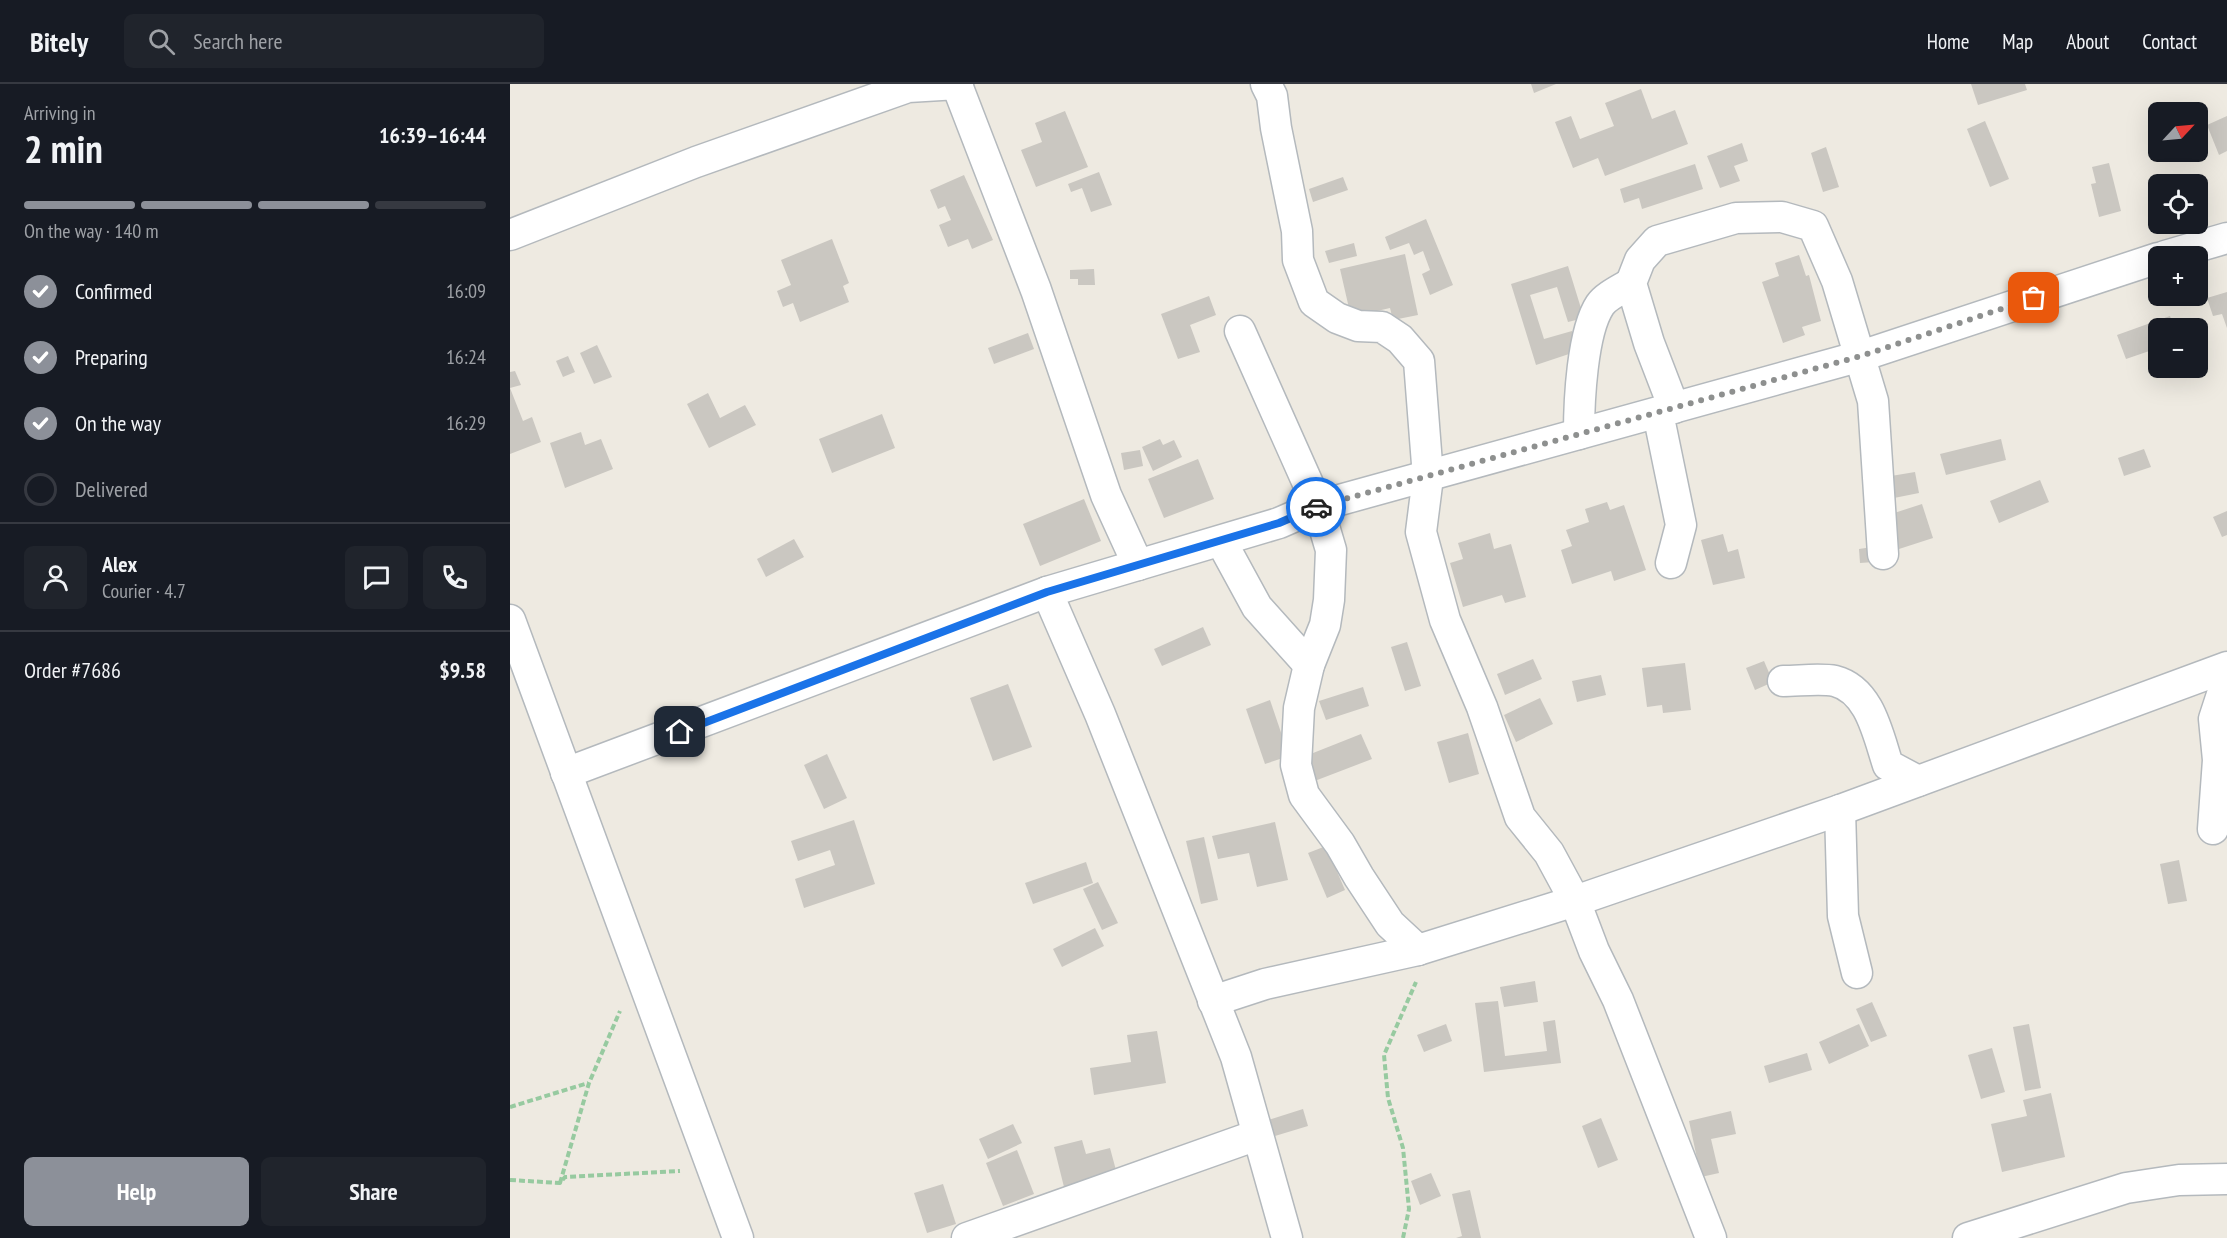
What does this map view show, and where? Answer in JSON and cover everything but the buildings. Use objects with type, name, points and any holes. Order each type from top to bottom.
[{"type":"street","points":[[510,235],[696,162],[908,86],[957,84],[1036,290],[1106,495],[1138,565]]},
{"type":"street","points":[[1266,84],[1272,96],[1276,128],[1297,231],[1298,260],[1314,302],[1337,318],[1358,326],[1382,327],[1400,339],[1419,360],[1428,477],[1422,532],[1445,620],[1482,707],[1520,817],[1549,853],[1575,901],[1594,951],[1618,1000],[1711,1238]]},
{"type":"street","points":[[1671,563],[1681,525],[1666,410],[1631,284],[1640,260],[1658,240],[1736,218],[1782,217],[1813,226],[1837,281],[1873,401],[1883,554]]},
{"type":"street","points":[[2199,246],[2227,238]]},
{"type":"street","points":[[566,773],[1047,592],[1279,523],[1318,506],[1861,356],[2148,261]]},
{"type":"street","points":[[1579,434],[1579,396],[1595,315],[1601,302],[1631,284]]},
{"type":"street","points":[[1240,331],[1318,506],[1331,550],[1329,600],[1325,625],[1309,665],[1299,708],[1296,765],[1304,795],[1340,843],[1390,924],[1426,947]]},
{"type":"street","points":[[1221,541],[1257,607],[1309,665]]},
{"type":"street","points":[[1047,592],[1100,714],[1236,1057],[1287,1238]]},
{"type":"street","points":[[510,620],[738,1238]]},
{"type":"street","points":[[1213,1001],[1264,984],[1426,947],[1575,901],[1840,810],[2227,667]]},
{"type":"street","points":[[2213,829],[2218,760],[2214,719],[2227,679]]},
{"type":"street","points":[[1783,681],[1835,681],[1857,690],[1874,722],[1888,765],[1918,781]]},
{"type":"street","points":[[1840,810],[1843,916],[1857,973]]},
{"type":"street","points":[[968,1238],[1257,1136]]},
{"type":"street","points":[[1968,1238],[2126,1188],[2180,1180],[2227,1179]]},
{"type":"path","points":[[1403,1238],[1409,1209],[1403,1148],[1388,1098],[1384,1055],[1426,947]]},
{"type":"path","points":[[560,1183],[589,1083],[638,969]]},
{"type":"path","points":[[510,1107],[589,1083]]},
{"type":"path","points":[[560,1183],[564,1177],[713,1170]]},
{"type":"path","points":[[510,1180],[560,1183]]},
{"type":"way so far","points":[[1316,507],[1861,356],[2034,298]]},
{"type":"route","points":[[680,732],[1047,592],[1279,523],[1316,507]]}]
